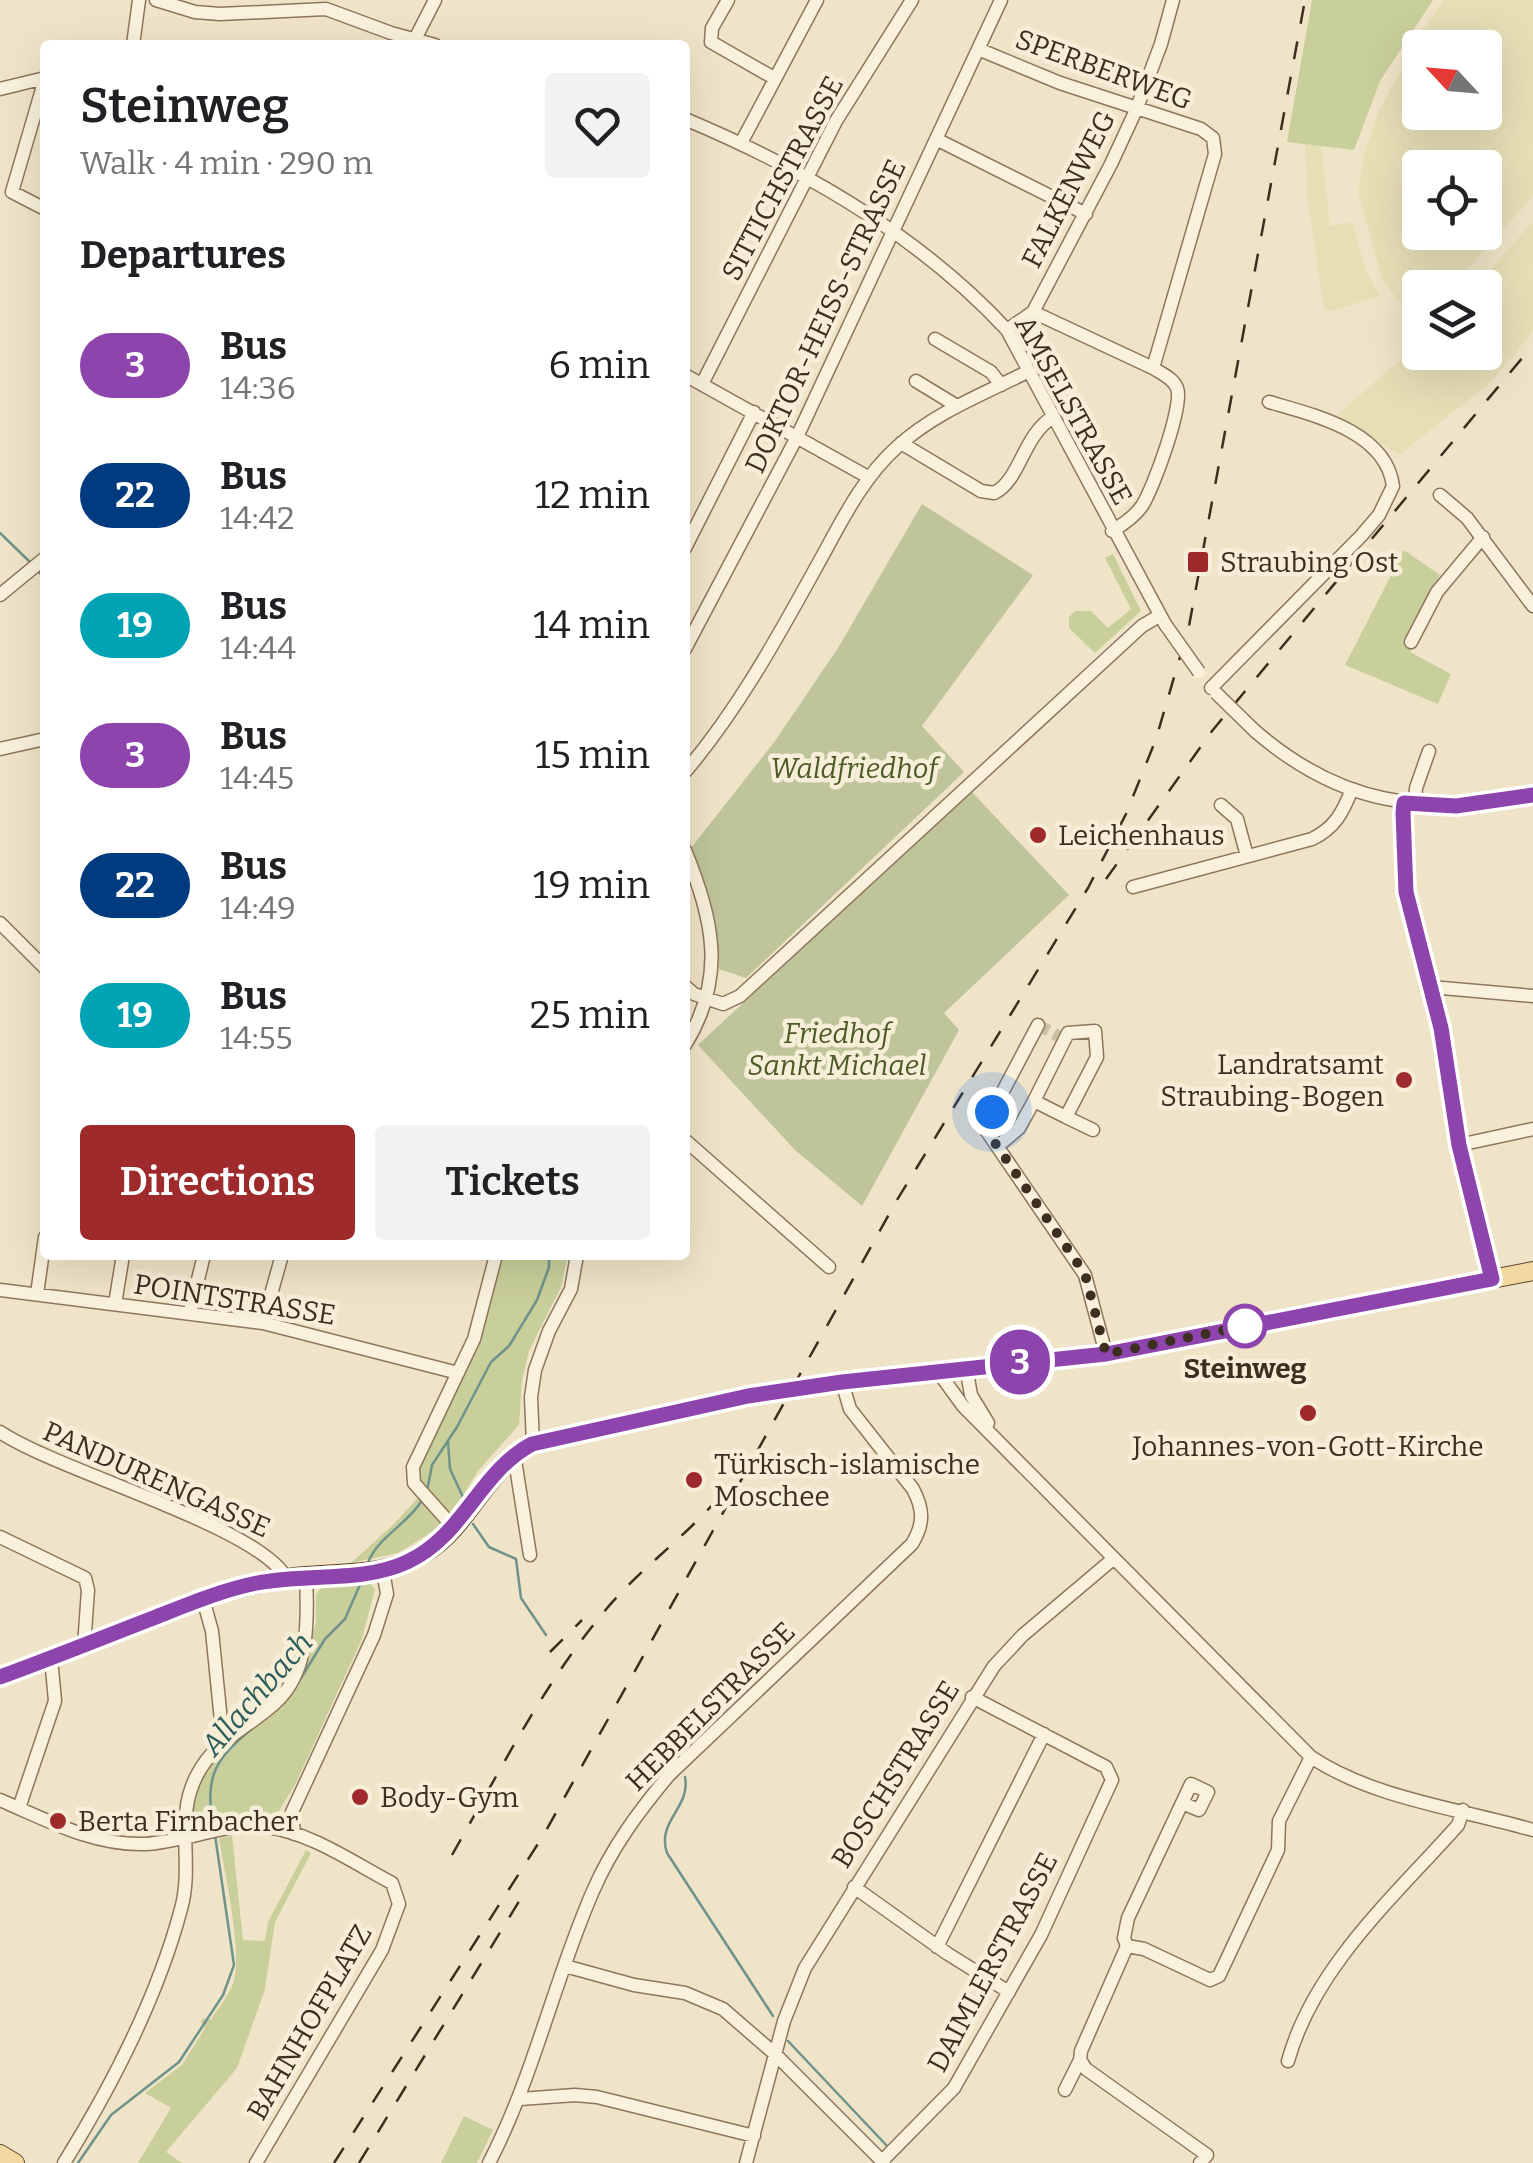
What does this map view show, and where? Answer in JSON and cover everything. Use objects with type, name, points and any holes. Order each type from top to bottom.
[{"type":"main road","points":[[0,1677],[203,1599],[260,1582],[380,1571],[425,1552],[454,1528],[493,1474],[514,1454],[532,1444],[711,1403],[842,1382],[1106,1354],[1533,1271]]},
{"type":"main road","points":[[0,2154],[15,2163]]},
{"type":"street","points":[[134,40],[138,0]]},
{"type":"street","points":[[156,0],[195,12],[220,14],[326,9],[408,40]]},
{"type":"street","points":[[414,40],[435,0]]},
{"type":"street","points":[[728,0],[712,28],[711,42],[774,78]]},
{"type":"street","points":[[741,143],[816,0]]},
{"type":"street","name":"SITTICHSTRASSE","points":[[702,384],[836,121],[912,0]]},
{"type":"street","name":"DOKTOR-HEISS-STRASSE","points":[[690,640],[797,438],[1001,0]]},
{"type":"street","name":"FALKENWEG","points":[[1007,330],[1033,312],[1086,214],[1136,110],[1172,0]]},
{"type":"street","name":"SPERBERWEG","points":[[978,49],[1136,110],[1201,129],[1213,138],[1215,146],[1186,260],[1153,368]]},
{"type":"street","points":[[0,89],[40,80]]},
{"type":"street","points":[[40,96],[12,192],[40,206]]},
{"type":"street","name":"AMSELSTRASSE","points":[[690,124],[741,143],[892,231],[964,285],[1007,330],[1162,620],[1198,672],[1255,731],[1312,772],[1352,789],[1409,804],[1456,806],[1533,795]]},
{"type":"street","points":[[936,138],[1086,214]]},
{"type":"street","points":[[1033,312],[1153,368],[1178,390],[1177,406],[1149,494],[1135,514],[1112,531]]},
{"type":"street","points":[[936,340],[991,372],[1002,385]]},
{"type":"street","points":[[690,766],[770,650],[868,477],[901,444],[957,406],[1029,371]]},
{"type":"street","points":[[690,378],[868,477]]},
{"type":"street","points":[[916,380],[957,406]]},
{"type":"street","points":[[1214,691],[1379,516],[1393,486],[1386,460],[1364,441],[1321,418],[1269,402]]},
{"type":"street","points":[[690,538],[754,412]]},
{"type":"street","points":[[901,444],[981,491],[994,493],[1006,484],[1032,435],[1053,418]]},
{"type":"street","points":[[1440,495],[1483,537],[1533,606]]},
{"type":"street","points":[[1411,642],[1437,592],[1483,537]]},
{"type":"street","points":[[0,595],[40,562]]},
{"type":"street","points":[[690,989],[708,1001],[724,1004],[740,996],[1142,626],[1162,620]]},
{"type":"street","points":[[0,749],[40,740]]},
{"type":"street","points":[[1429,751],[1409,804],[1404,880],[1441,1028],[1459,1145],[1492,1279]]},
{"type":"street","points":[[1132,887],[1325,833],[1344,810],[1352,789]]},
{"type":"street","points":[[1221,805],[1237,818],[1248,856]]},
{"type":"street","points":[[690,865],[710,924],[712,973],[708,1001],[690,1035]]},
{"type":"street","points":[[0,922],[40,963]]},
{"type":"street","points":[[1431,987],[1532,998]]},
{"type":"street","points":[[1038,1025],[986,1130],[1085,1274],[1106,1354]]},
{"type":"street","points":[[998,1146],[1020,1128],[1068,1033],[1095,1031],[1096,1056],[1066,1116]]},
{"type":"street","points":[[1034,1101],[1093,1130]]},
{"type":"street","points":[[1459,1145],[1533,1128]]},
{"type":"street","points":[[690,1144],[828,1266]]},
{"type":"street","points":[[37,1294],[42,1260]]},
{"type":"street","points":[[115,1304],[122,1260]]},
{"type":"street","points":[[190,1312],[203,1260]]},
{"type":"street","points":[[264,1323],[281,1260]]},
{"type":"street","points":[[454,1528],[414,1483],[413,1467],[474,1339],[495,1260]]},
{"type":"street","points":[[532,1444],[535,1370],[548,1331],[571,1289],[576,1260]]},
{"type":"street","name":"POINTSTRASSE","points":[[0,1290],[264,1323],[458,1372]]},
{"type":"street","points":[[966,1368],[971,1394],[996,1438]]},
{"type":"street","points":[[942,1370],[953,1394],[1311,1757],[1329,1770],[1369,1787],[1533,1830]]},
{"type":"street","name":"HEBBELSTRASSE","points":[[489,2163],[520,2098],[565,1966],[606,1864],[650,1798],[688,1756],[912,1544],[920,1530],[920,1502],[850,1410],[842,1382]]},
{"type":"street","name":"PANDURENGASSE","points":[[0,1432],[63,1464],[240,1539],[272,1559],[287,1579]]},
{"type":"street","points":[[514,1454],[530,1555]]},
{"type":"street","points":[[0,1537],[85,1578],[88,1590],[84,1646]]},
{"type":"street","name":"BOSCHSTRASSE","points":[[746,2163],[784,2021],[805,1968],[854,1886],[972,1696],[1008,1650],[1114,1560]]},
{"type":"street","points":[[0,1800],[83,1835],[120,1843],[148,1844],[238,1826],[265,1826],[294,1834],[292,1812],[369,1647],[384,1606],[387,1594],[380,1571]]},
{"type":"street","points":[[64,2163],[120,2068],[174,1932],[186,1886],[184,1817],[189,1790],[204,1761],[222,1740],[276,1703],[290,1684],[323,1575]]},
{"type":"street","points":[[203,1599],[215,1657],[222,1740]]},
{"type":"street","points":[[18,1808],[56,1701],[51,1658]]},
{"type":"street","points":[[937,1947],[1044,1734],[972,1696]]},
{"type":"street","name":"DAIMLERSTRASSE","points":[[888,2156],[954,2088],[1041,1935],[1112,1780],[1106,1767],[1044,1734]]},
{"type":"street","points":[[1128,1946],[1215,1979],[1278,1850],[1279,1822],[1311,1757]]},
{"type":"street","points":[[1128,1946],[1124,1938],[1128,1918],[1182,1803]]},
{"type":"street","points":[[1288,2061],[1305,2016],[1334,1967],[1458,1825],[1463,1810]]},
{"type":"street","name":"BAHNHOFPLATZ","points":[[256,2163],[382,1950],[400,1904],[392,1883],[294,1834]]},
{"type":"street","points":[[854,1886],[937,1947],[1009,1992]]},
{"type":"street","points":[[1065,2090],[1128,1946]]},
{"type":"street","points":[[565,1966],[634,1985],[685,1993],[712,2003],[733,2016],[888,2156]]},
{"type":"street","points":[[1080,2060],[1204,2159]]},
{"type":"street","points":[[520,2098],[597,2097],[754,2136]]},
{"type":"shaded area","points":[[1444,0],[1533,0],[1533,196],[1502,230],[1502,150],[1402,150],[1402,250],[1484,250],[1466,270],[1402,270],[1402,307],[1382,279],[1358,191],[1364,154],[1379,111],[1402,68],[1402,130],[1502,130],[1502,30],[1422,30]]},
{"type":"shaded area","points":[[1305,144],[1321,146],[1330,226],[1352,222],[1366,271],[1380,296],[1331,311],[1324,309],[1307,194]]},
{"type":"shaded area","points":[[1533,222],[1533,331],[1502,369],[1502,270],[1490,270]]},
{"type":"shaded area","points":[[1402,359],[1402,370],[1501,370],[1399,455],[1337,415]]},
{"type":"green space","points":[[1312,0],[1433,0],[1413,30],[1402,30],[1402,47],[1380,81],[1354,150],[1287,142]]},
{"type":"green space","name":"Waldfriedhof","points":[[922,504],[1033,575],[922,726],[964,772],[746,978],[719,969],[713,911],[691,848],[775,741],[838,648]]},
{"type":"green space","points":[[1404,550],[1440,575],[1406,641],[1413,646],[1410,652],[1451,674],[1438,704],[1345,665]]},
{"type":"green space","points":[[1113,554],[1141,611],[1095,653],[1069,628],[1069,617],[1075,611],[1091,611],[1108,628],[1131,609],[1105,558]]},
{"type":"green space","name":"Friedhof Sankt Michael","points":[[971,791],[1069,895],[944,1013],[959,1030],[862,1206],[795,1150],[698,1045]]},
{"type":"green space","points":[[498,1260],[567,1260],[561,1287],[529,1351],[519,1425],[478,1471],[454,1510],[432,1532],[398,1553],[351,1563],[425,1490],[418,1481],[418,1470],[477,1338]]},
{"type":"green space","points":[[331,1580],[367,1581],[375,1589],[362,1639],[295,1785],[277,1814],[189,1822],[192,1795],[210,1761],[298,1678],[316,1623],[316,1595]]},
{"type":"green space","points":[[232,1836],[243,1940],[265,1941],[268,1922],[306,1850],[311,1853],[275,1922],[265,1989],[237,2068],[166,2152],[182,2163],[138,2163],[171,2108],[145,2093],[182,2065],[205,2028],[201,2021],[211,2020],[232,1986],[235,1936],[219,1838]]},
{"type":"green space","points":[[464,2116],[493,2130],[477,2163],[441,2163]]},
{"type":"waterway","name":"Allachbach","points":[[0,533],[31,563]]},
{"type":"waterway","name":"Allachbach","points":[[36,569],[40,573]]},
{"type":"waterway","name":"Allachbach","points":[[427,1491],[432,1465],[491,1362],[509,1346],[537,1300],[549,1260]]},
{"type":"waterway","points":[[448,1442],[450,1469],[463,1497]]},
{"type":"waterway","name":"Allachbach","points":[[368,1563],[378,1546],[421,1502]]},
{"type":"waterway","points":[[473,1524],[489,1547],[516,1559],[521,1598],[546,1635]]},
{"type":"waterway","name":"Allachbach","points":[[301,1678],[325,1639],[345,1619],[362,1580]]},
{"type":"waterway","name":"Allachbach","points":[[213,1827],[210,1794],[216,1770],[221,1759],[254,1727]]},
{"type":"waterway","points":[[685,1777],[683,1797],[666,1832],[667,1853],[773,2016]]},
{"type":"waterway","name":"Allachbach","points":[[78,2163],[111,2115],[179,2062],[223,1995],[234,1965],[215,1835]]},
{"type":"waterway","points":[[788,2041],[888,2147]]},
{"type":"tunnel","points":[[1038,1025],[1064,1039]]},
{"type":"railway","points":[[334,2163],[543,1836],[897,1200],[1088,888],[1126,814],[1156,739],[1189,626],[1305,0]]},
{"type":"railway","points":[[1106,879],[1212,731],[1533,345]]},
{"type":"railway","points":[[452,1855],[522,1731],[581,1641],[617,1597],[723,1493]]},
{"type":"railway","points":[[550,1652],[582,1620]]},
{"type":"railway","points":[[359,2163],[526,1890]]},
{"type":"bus line","name":"3","points":[[0,1677],[224,1592],[260,1582],[359,1574],[406,1563],[436,1545],[468,1511],[493,1474],[514,1454],[532,1444],[748,1396],[942,1370],[1106,1354],[1492,1279],[1459,1145],[1441,1028],[1406,892],[1403,813],[1404,803],[1456,806],[1533,795]]},
{"type":"place","name":"Straubing Ost","points":[[1198,562]]},
{"type":"place","name":"Leichenhaus","points":[[1038,835]]},
{"type":"place","name":"Landratsamt Straubing-Bogen","points":[[1404,1080]]},
{"type":"place","name":"Steinweg","points":[[1245,1326]]},
{"type":"place","name":"Johannes-von-Gott-Kirche","points":[[1308,1413]]},
{"type":"place","name":"Türkisch-islamische Moschee","points":[[694,1480]]},
{"type":"place","name":"Body-Gym","points":[[360,1797]]},
{"type":"place","name":"Berta Firnbacher","points":[[58,1821]]},
{"type":"route","points":[[992,1112],[986,1130],[1085,1274],[1106,1354],[1245,1326]]}]
